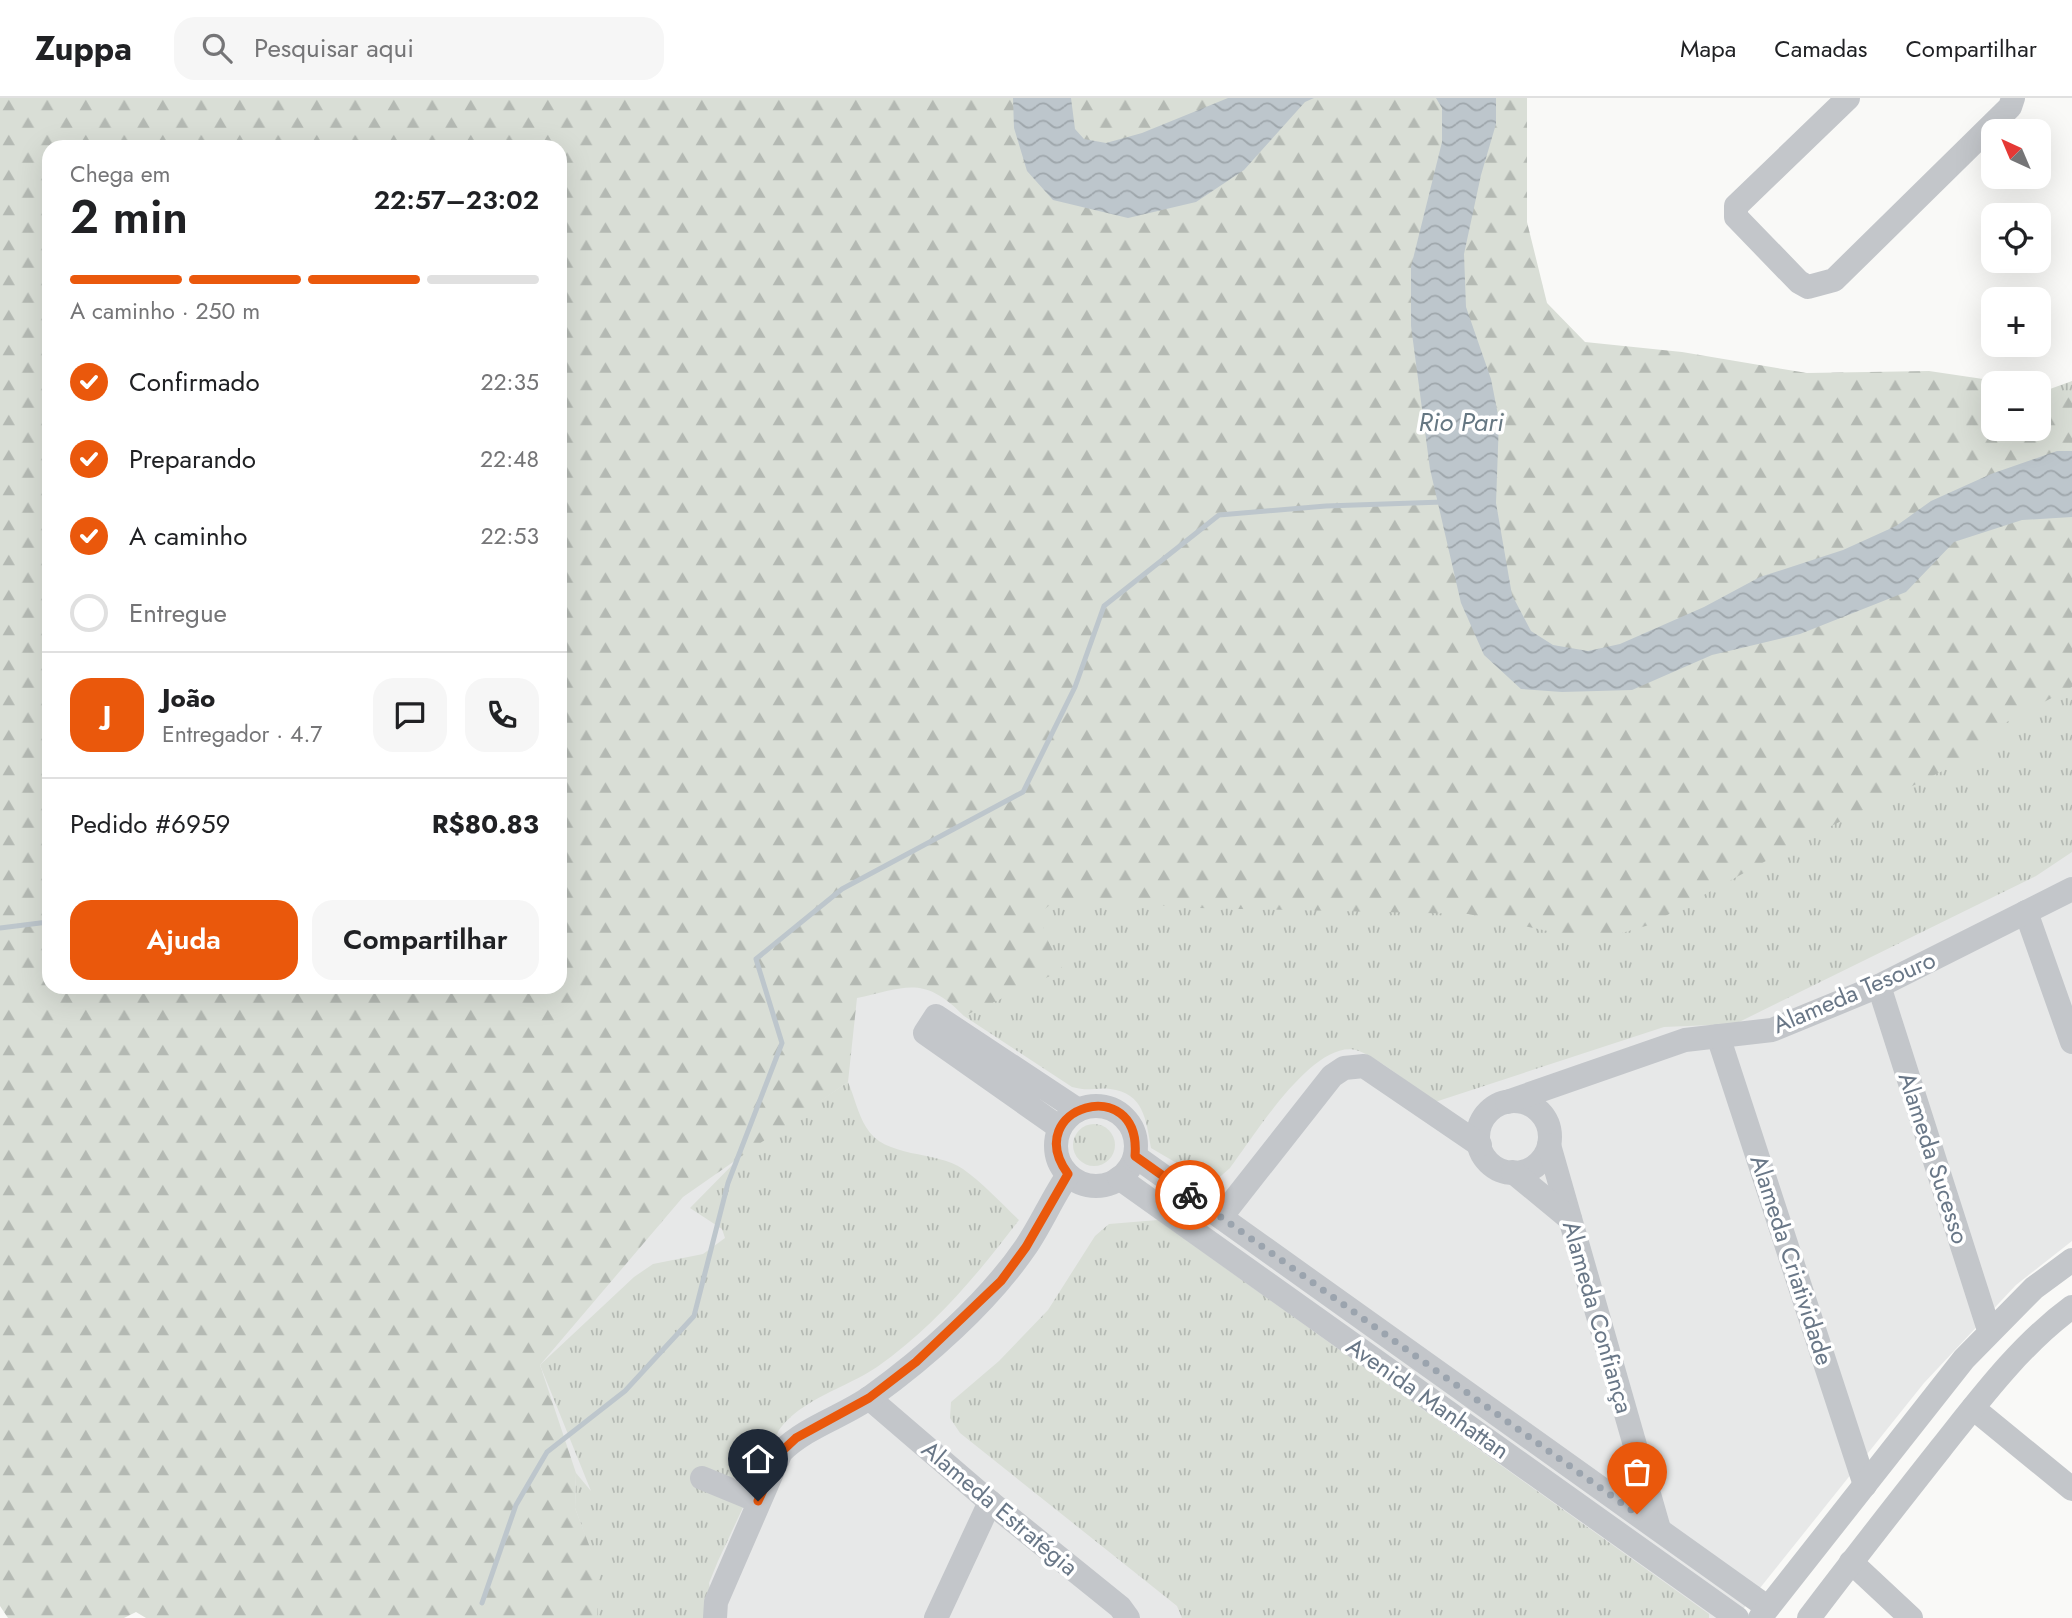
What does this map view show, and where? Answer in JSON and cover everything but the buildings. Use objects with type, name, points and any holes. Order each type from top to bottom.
[{"type":"street","points":[[1848,98],[1737,206],[1736,217],[1799,282],[1808,287],[1833,280],[2010,107],[2013,98]]},
{"type":"street","name":"Alameda Tesouro","points":[[1452,1126],[1555,1084],[1685,1040],[1772,1030],[1878,986],[2072,889]]},
{"type":"street","points":[[2026,912],[2072,1042]]},
{"type":"street","name":"Alameda Sucesso","points":[[1878,986],[1990,1331]]},
{"type":"street","points":[[1060,1128],[925,1033],[936,1016],[1078,1110]]},
{"type":"street","name":"Alameda Criatividade","points":[[1718,1036],[1865,1485]]},
{"type":"street","points":[[1221,1217],[1332,1076],[1344,1068],[1364,1066],[1479,1145],[1493,1166],[1513,1172],[1570,1219]]},
{"type":"street","points":[[1543,1117],[1545,1105],[1555,1084]]},
{"type":"street","points":[[1479,1145],[1480,1126],[1501,1104],[1530,1105],[1543,1117],[1550,1133],[1549,1145],[1537,1164],[1513,1172]]},
{"type":"street","points":[[1103,1106],[1125,1117],[1133,1128],[1135,1156],[1119,1178],[1093,1186],[1068,1174],[1056,1152],[1060,1128],[1078,1110],[1103,1106]]},
{"type":"street","name":"Alameda Confiança","points":[[1549,1145],[1659,1530]]},
{"type":"street","name":"Avenida Manhattan","points":[[1135,1156],[1659,1530],[1764,1613]]},
{"type":"street","points":[[715,1618],[716,1602],[781,1452],[796,1438],[869,1398],[916,1362],[1001,1281],[1026,1247],[1068,1174]]},
{"type":"street","name":"Avenida Manhattan","points":[[1119,1178],[1737,1618]]},
{"type":"street","points":[[1764,1613],[1990,1331],[2034,1288],[2072,1260]]},
{"type":"street","points":[[1809,1618],[1973,1408],[2012,1362],[2054,1320],[2072,1307]]},
{"type":"street","name":"Alameda Estratégia","points":[[869,1398],[990,1502],[1120,1607],[1128,1618]]},
{"type":"street","points":[[1973,1408],[2072,1489]]},
{"type":"street","points":[[702,1478],[758,1501]]},
{"type":"street","points":[[936,1618],[990,1502]]},
{"type":"street","points":[[1851,1562],[1911,1618]]},
{"type":"shaded area","points":[[2072,381],[2072,1241],[2016,1285],[1924,1383],[1736,1618],[478,1618],[446,1345],[675,1013],[1981,434],[1981,441],[2051,441],[2051,412]]},
{"type":"green space","points":[[0,98],[1527,98],[1527,222],[1547,303],[1585,342],[1682,352],[1807,373],[1929,371],[1981,379],[1981,441],[2051,441],[2051,391],[2072,396],[2072,687],[2005,723],[1971,757],[1815,834],[1649,925],[1595,941],[1468,914],[1199,908],[1057,899],[1040,913],[1046,937],[1063,970],[964,1016],[950,1003],[926,989],[902,988],[857,998],[848,1082],[683,1197],[540,1365],[576,1473],[575,1508],[599,1571],[597,1618],[146,1618],[136,1612],[124,1618],[8,1618],[0,1606]]},
{"type":"green space","points":[[2072,381],[2072,852],[2036,876],[1735,1024],[1664,1027],[1435,1102],[1367,1055],[1359,1051],[1342,1050],[1324,1058],[1305,1073],[1269,1114],[1230,1168],[1215,1181],[1202,1178],[1151,1148],[1145,1118],[1137,1102],[1130,1096],[1110,1089],[1072,1087],[964,1016],[1080,854],[1981,435],[1981,441],[2051,441],[2051,389]]},
{"type":"green space","points":[[848,1082],[863,1122],[874,1137],[897,1149],[939,1159],[963,1169],[1019,1220],[971,1280],[917,1335],[877,1367],[799,1410],[779,1430],[709,1583],[712,1603],[706,1618],[597,1618],[597,1568],[575,1508],[576,1473],[591,1491],[540,1365],[634,1277],[653,1264],[703,1254],[725,1238],[722,1229],[690,1208],[746,1151]]},
{"type":"green space","points":[[1094,1124],[1109,1130],[1115,1145],[1109,1160],[1094,1166],[1079,1160],[1073,1145],[1079,1130]]},
{"type":"green space","points":[[1158,1220],[1709,1614],[1709,1618],[1182,1618],[1177,1606],[960,1433],[950,1418],[951,1402],[999,1361],[1048,1310],[1095,1236],[1109,1224]]},
{"type":"water","points":[[1013,98],[1071,98],[1075,129],[1084,139],[1106,143],[1142,133],[1228,98],[1314,98],[1305,102],[1244,170],[1196,202],[1128,218],[1053,200],[1027,171],[1014,128]]},
{"type":"water","name":"Rio Pari","points":[[1436,98],[1496,98],[1496,124],[1481,175],[1464,254],[1466,307],[1491,379],[1499,420],[1496,503],[1512,595],[1531,631],[1553,645],[1588,651],[1620,644],[1704,607],[1760,577],[1843,550],[1896,526],[1931,501],[1991,474],[2057,451],[2072,451],[2072,517],[2022,520],[1954,542],[1906,592],[1800,634],[1712,655],[1632,690],[1562,692],[1521,689],[1484,655],[1461,603],[1430,469],[1411,326],[1411,267],[1442,142],[1442,108]]},
{"type":"waterway","points":[[482,1603],[516,1505],[547,1452],[625,1391],[694,1316],[728,1183],[782,1043],[756,959],[842,889],[1023,792],[1075,687],[1104,606],[1219,515],[1326,506],[1443,502]]},
{"type":"waterway","points":[[0,928],[42,923]]},
{"type":"way so far","points":[[1190,1195],[1637,1514]]},
{"type":"route","points":[[758,1501],[781,1452],[796,1438],[869,1398],[916,1362],[1001,1281],[1026,1247],[1068,1174],[1060,1164],[1056,1140],[1068,1117],[1090,1106],[1115,1110],[1125,1117],[1133,1128],[1135,1156],[1190,1195]]}]
